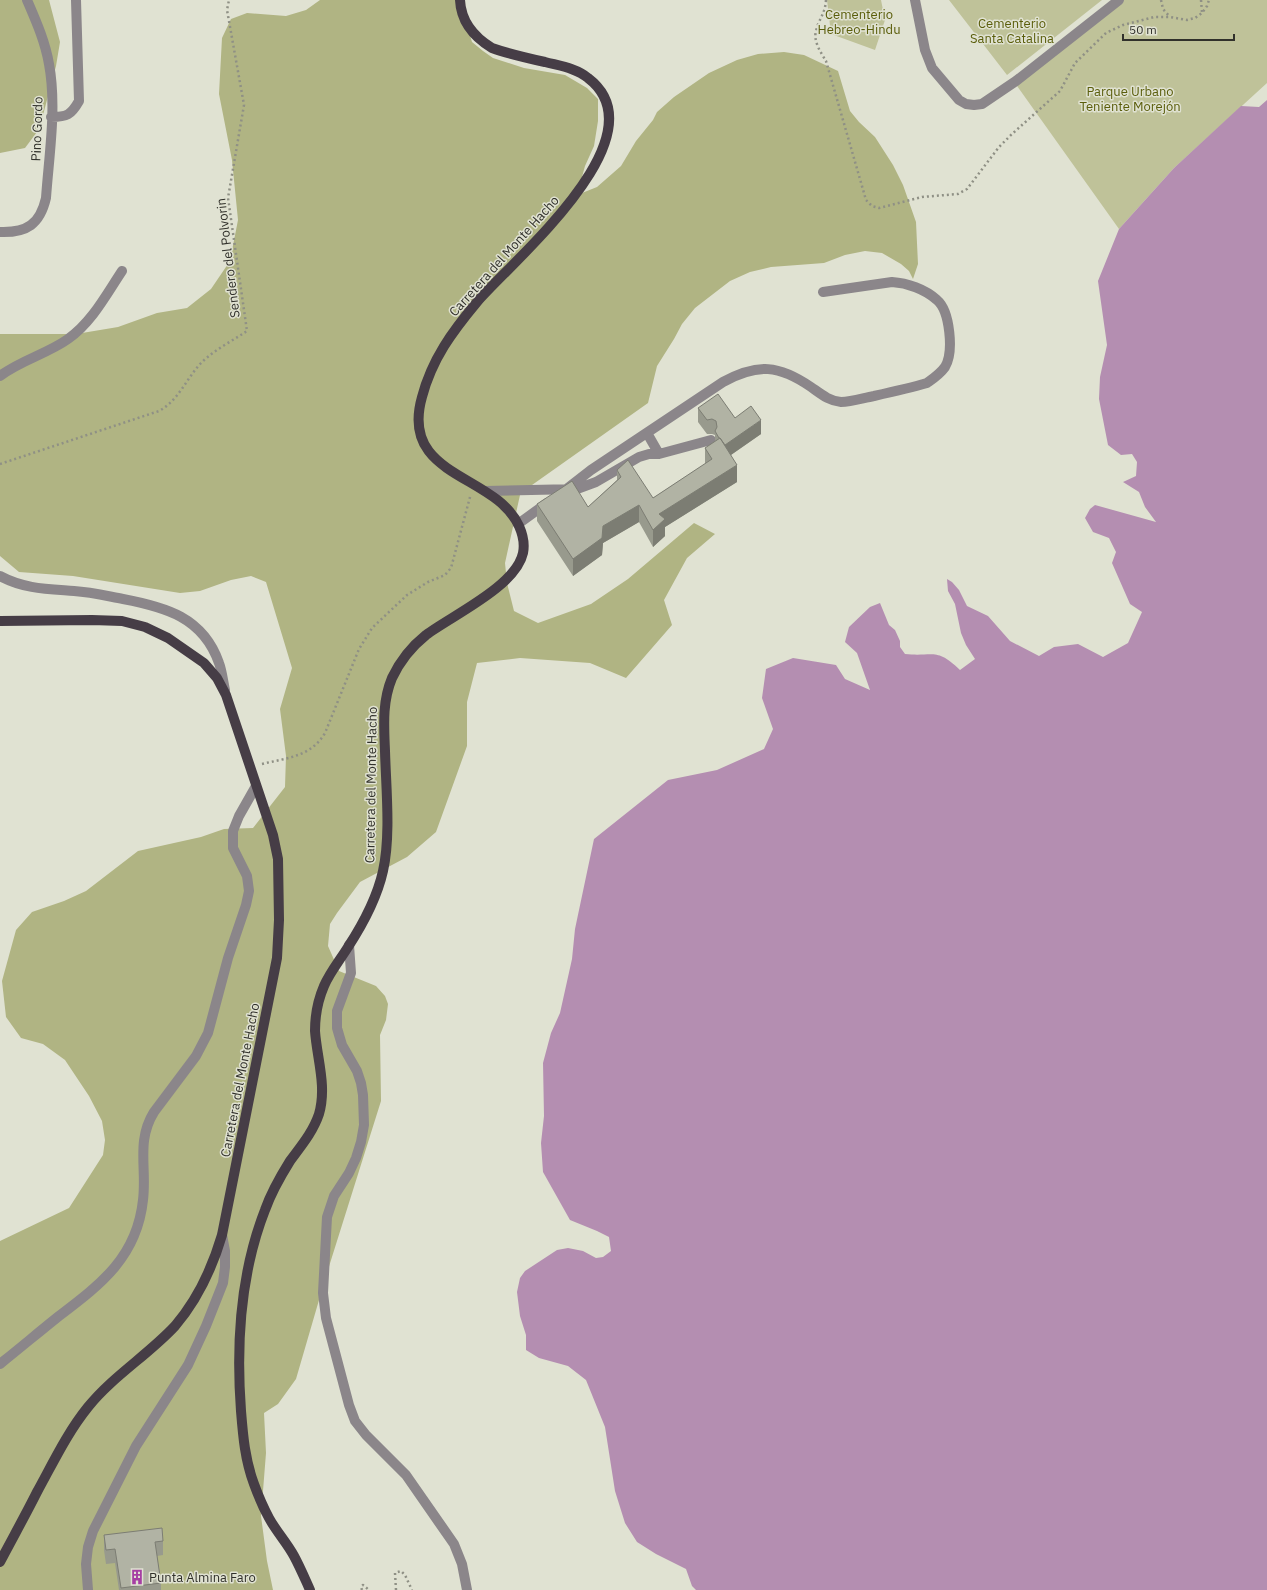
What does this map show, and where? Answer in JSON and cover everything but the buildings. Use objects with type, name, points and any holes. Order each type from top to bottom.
[{"type":"main road","name":"Carretera del Monte Hacho","points":[[310,1590],[295,1558],[269,1518],[253,1483],[244,1446],[239,1370],[240,1331],[244,1292],[258,1229],[267,1204],[278,1181],[312,1129],[319,1114],[322,1097],[322,1080],[315,1032],[316,1017],[323,987],[349,945],[375,896],[383,870],[386,843],[384,725],[385,705],[389,685],[398,666],[410,650],[425,636],[504,582],[516,569],[522,559],[524,549],[524,540],[518,524],[508,509],[485,492],[438,462],[428,451],[418,424],[418,409],[430,370],[442,347],[481,298],[568,206],[584,184],[597,160],[607,135],[610,120],[607,105],[601,90],[591,79],[578,71],[492,48],[480,40],[471,30],[464,18],[460,0]]},
{"type":"main road","name":"Carretera del Monte Hacho","points":[[0,621],[122,621],[145,627],[168,638],[204,663],[217,678],[226,695],[273,835],[278,859],[279,920],[277,958],[222,1235],[215,1260],[190,1306],[174,1326],[106,1388],[74,1425],[61,1446],[0,1562]]},
{"type":"street","name":"Pino Gordo","points":[[0,232],[24,230],[35,222],[43,211],[46,198],[51,117],[49,64],[44,40],[27,0]]},
{"type":"street","points":[[51,117],[63,117],[73,111],[79,101],[76,0]]},
{"type":"street","points":[[914,0],[925,50],[932,68],[959,100],[966,104],[974,105],[982,104],[1016,81],[1119,0]]},
{"type":"street","points":[[0,376],[17,365],[58,345],[80,330],[91,317],[122,272]]},
{"type":"street","points":[[518,524],[591,470],[740,373],[758,369],[776,370],[794,376],[826,398],[848,402],[927,383],[938,376],[946,366],[950,353],[947,319],[945,311],[937,299],[913,286],[892,282],[823,292]]},
{"type":"street","points":[[647,433],[659,454]]},
{"type":"street","points":[[485,492],[587,486],[639,457],[659,454],[711,440]]},
{"type":"street","points":[[0,576],[13,583],[108,596],[159,606],[177,614],[200,631],[209,642],[219,663],[226,695]]},
{"type":"street","points":[[0,1364],[93,1290],[122,1259],[132,1241],[139,1221],[143,1200],[145,1180],[143,1142],[145,1131],[154,1112],[196,1056],[205,1039],[212,1021],[228,958],[246,905],[248,891],[247,876],[233,848],[233,831],[239,816],[256,786]]},
{"type":"street","points":[[349,945],[351,973],[337,1011],[337,1028],[342,1044],[357,1070],[361,1083],[364,1125],[362,1142],[356,1158],[349,1173],[334,1196],[327,1217],[323,1293],[326,1318],[349,1405],[355,1421],[366,1435],[406,1475],[454,1544],[462,1564],[467,1590]]},
{"type":"street","points":[[88,1590],[86,1564],[88,1547],[93,1531],[136,1446],[188,1365],[206,1326],[223,1283],[225,1251],[222,1235]]},
{"type":"path","name":"Sendero del Polvorin","points":[[0,464],[159,411],[176,398],[192,374],[212,354],[247,331],[228,198],[244,105],[227,10],[229,0]]},
{"type":"path","points":[[826,0],[825,10],[815,32],[816,42],[826,61],[866,200],[872,206],[879,208],[922,197],[958,194],[967,189],[996,151],[1012,134],[1060,92],[1075,63],[1098,39],[1114,29],[1132,22],[1154,17],[1170,17],[1187,20],[1195,18],[1202,13],[1209,0]]},
{"type":"path","points":[[1161,0],[1163,9],[1170,17]]},
{"type":"path","points":[[1201,0],[1202,13]]},
{"type":"path","points":[[250,767],[305,753],[320,741],[325,733],[359,649],[372,628],[407,595],[428,582],[441,577],[451,568],[473,485]]},
{"type":"path","points":[[396,1590],[395,1574],[401,1571],[405,1575],[412,1590]]},
{"type":"path","points":[[362,1590],[361,1587],[363,1585],[369,1590]]},
{"type":"green space","points":[[0,0],[49,0],[60,42],[56,66],[37,132],[25,148],[0,153]]},
{"type":"green space","points":[[320,0],[461,0],[461,6],[472,42],[493,58],[524,68],[565,75],[587,88],[598,99],[598,121],[594,146],[585,166],[577,195],[597,187],[621,166],[636,141],[653,120],[657,112],[674,97],[709,73],[737,60],[758,54],[784,52],[804,55],[838,71],[850,111],[875,137],[893,165],[903,185],[916,222],[918,264],[913,279],[909,271],[901,264],[882,253],[865,251],[845,255],[824,263],[771,267],[750,272],[730,281],[695,308],[682,324],[657,366],[648,403],[520,495],[505,563],[507,583],[514,611],[538,623],[591,604],[628,579],[694,523],[715,534],[687,558],[664,600],[672,625],[626,678],[590,663],[520,658],[477,663],[467,702],[467,746],[436,832],[407,857],[360,882],[330,924],[328,946],[339,971],[376,986],[385,996],[388,1004],[386,1020],[380,1035],[381,1101],[326,1276],[296,1379],[278,1404],[264,1413],[266,1453],[261,1516],[267,1561],[273,1590],[0,1590],[0,1241],[69,1208],[103,1155],[105,1140],[102,1121],[89,1096],[65,1060],[43,1044],[21,1038],[6,1017],[2,981],[16,930],[32,912],[64,901],[86,891],[138,851],[201,837],[224,829],[253,828],[285,787],[286,756],[280,709],[292,668],[266,582],[251,576],[231,580],[200,591],[180,593],[73,576],[19,572],[0,556],[0,334],[76,334],[118,327],[157,313],[187,308],[211,289],[230,261],[238,220],[232,160],[219,94],[222,38],[231,19],[247,13],[286,16],[306,10]]},
{"type":"green space","name":"Cementerio Hebreo-Hindu","points":[[827,0],[881,0],[885,20],[875,50],[831,34]]},
{"type":"green space","name":"Cementerio Santa Catalina","points":[[949,0],[1102,0],[1007,75]]},
{"type":"green space","name":"Parque Urbano Teniente Morejón","points":[[1124,0],[1267,0],[1267,83],[1174,168],[1119,229],[1015,83]]},
{"type":"shaded area","points":[[1267,100],[1267,1590],[696,1590],[692,1586],[686,1569],[656,1554],[637,1542],[625,1523],[615,1491],[605,1427],[586,1380],[568,1366],[539,1358],[526,1350],[526,1335],[520,1316],[517,1292],[520,1278],[525,1271],[557,1250],[568,1248],[583,1251],[596,1258],[603,1257],[611,1251],[609,1237],[570,1220],[543,1172],[541,1143],[544,1116],[543,1063],[551,1033],[560,1013],[572,959],[575,929],[594,839],[668,780],[717,770],[764,749],[773,729],[762,698],[766,669],[793,658],[836,665],[845,679],[870,690],[857,653],[845,642],[849,627],[870,607],[880,603],[889,625],[895,630],[900,641],[900,647],[905,654],[934,654],[945,658],[960,670],[975,659],[966,645],[961,633],[955,604],[948,591],[947,579],[959,590],[967,606],[988,616],[1010,641],[1039,656],[1054,647],[1078,644],[1103,657],[1128,643],[1142,612],[1130,604],[1112,563],[1116,552],[1109,538],[1093,532],[1085,518],[1090,509],[1095,505],[1156,522],[1145,507],[1139,492],[1123,482],[1136,476],[1137,462],[1132,454],[1121,455],[1108,445],[1099,399],[1100,377],[1107,345],[1098,281],[1119,229],[1174,168],[1241,106],[1259,107]]},
{"type":"place","name":"Punta Almina Faro","points":[[137,1577]]}]
